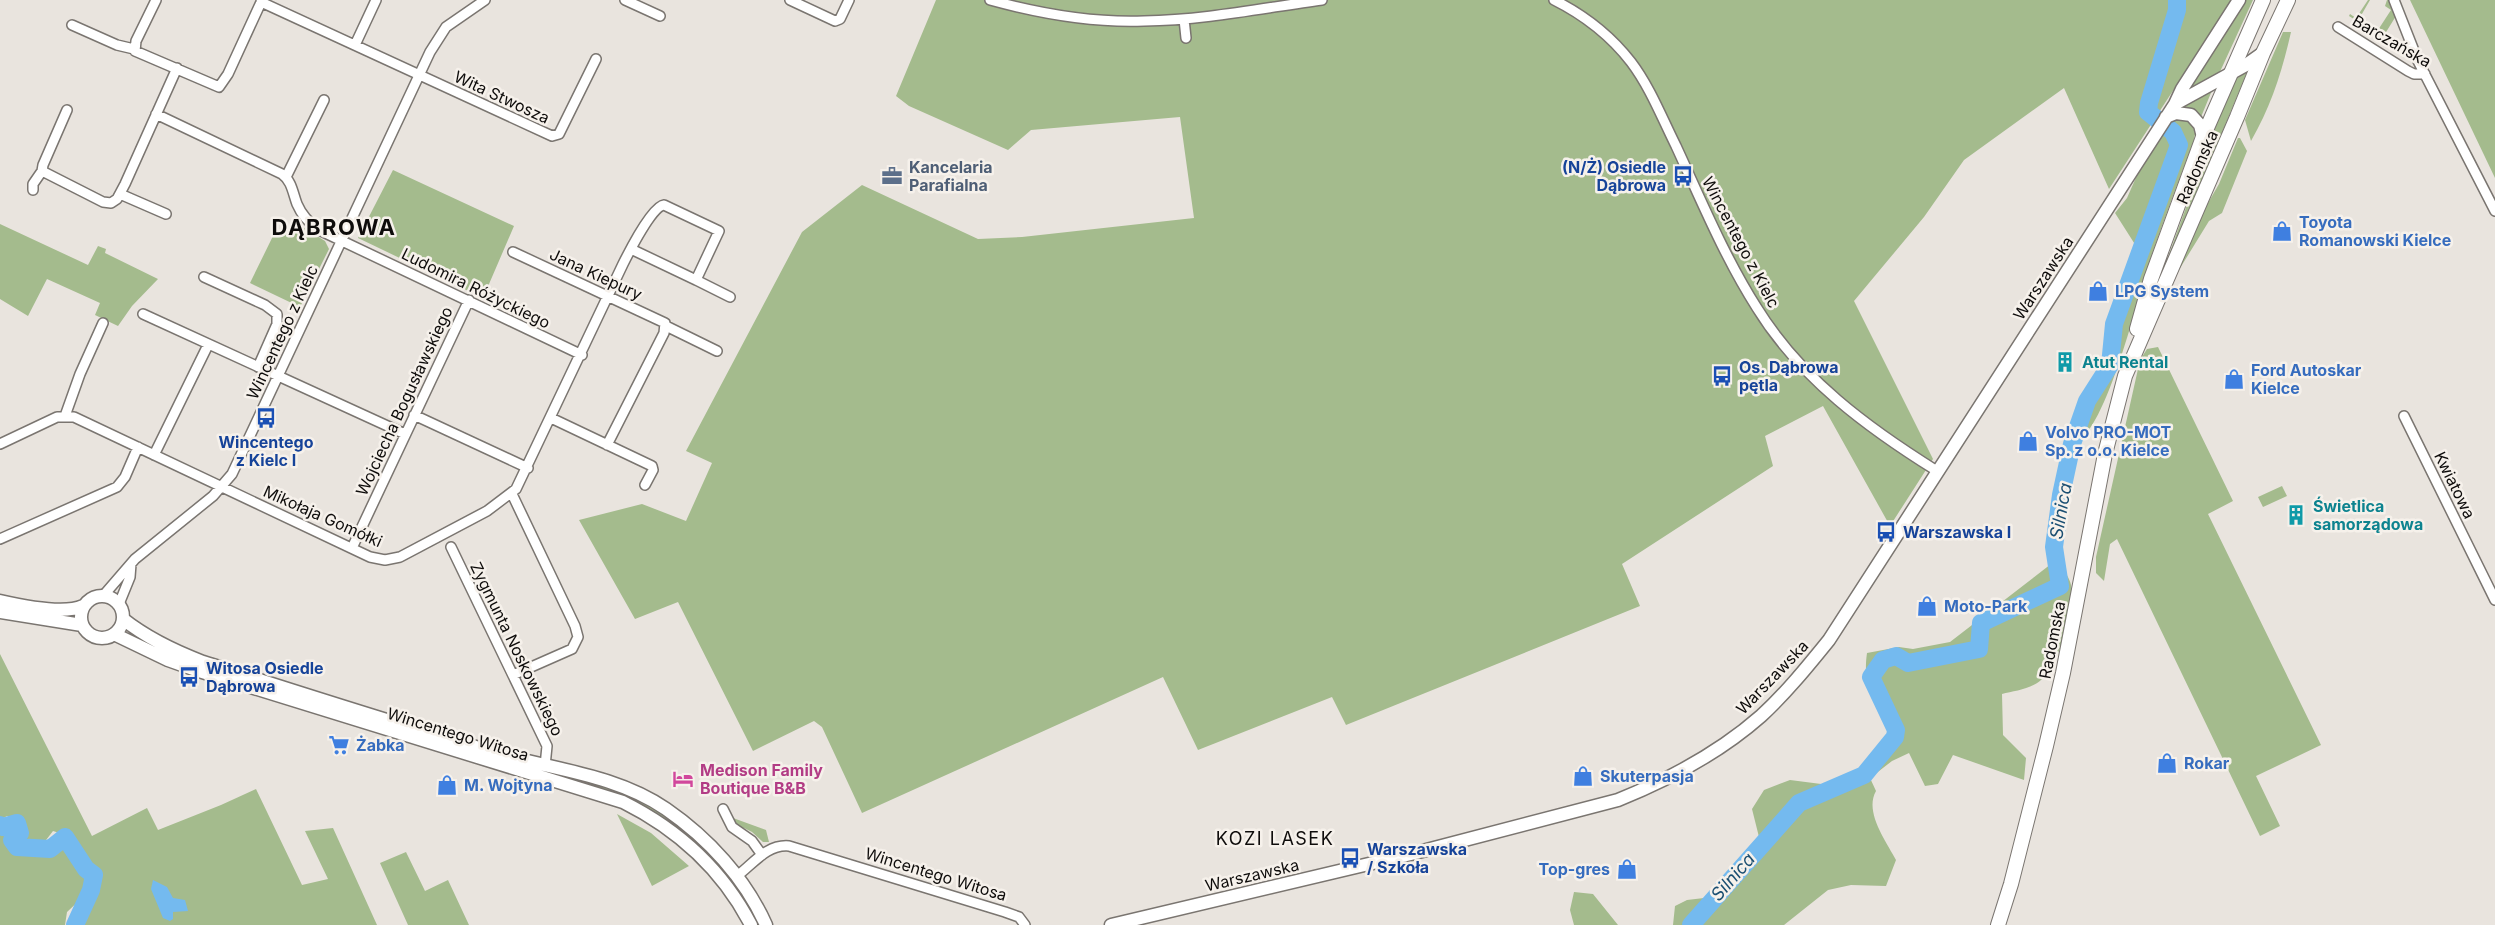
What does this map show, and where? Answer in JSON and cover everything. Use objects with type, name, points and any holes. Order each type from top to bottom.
[{"type":"main road","name":"Warszawska","points":[[1111,925],[1159,920],[1584,811],[1646,789],[1688,767],[1730,740],[1762,715],[1798,678],[1829,640],[2175,104],[2182,88],[2239,0]]},
{"type":"main road","points":[[2203,136],[2263,0]]},
{"type":"main road","points":[[2263,53],[2288,0]]},
{"type":"main road","name":"Warszawska","points":[[2175,104],[2263,53]]},
{"type":"main road","name":"Radomska","points":[[2131,360],[2144,336],[2263,53]]},
{"type":"main road","points":[[2166,117],[2176,113],[2191,114],[2200,125],[2203,136]]},
{"type":"main road","name":"Radomska","points":[[1998,925],[2013,877],[2063,673],[2105,454],[2131,360],[2134,340],[2151,279],[2203,136]]},
{"type":"main road","points":[[0,601],[19,606],[77,609],[95,597],[103,596],[112,598],[119,604],[123,619],[120,627],[114,634],[98,638],[89,633],[82,625],[81,616],[84,606]]},
{"type":"main road","points":[[0,612],[82,625]]},
{"type":"main road","name":"Wincentego Witosa","points":[[123,619],[171,650],[203,662],[616,785],[650,800],[666,809],[711,846],[737,876],[766,925]]},
{"type":"main road","name":"Wincentego Witosa","points":[[114,634],[168,660],[199,671],[623,802],[663,824],[698,852],[730,889],[751,925]]},
{"type":"street","points":[[134,49],[156,0]]},
{"type":"street","points":[[355,45],[376,0]]},
{"type":"street","name":"Wincentego z Kielc","points":[[103,596],[131,564],[222,486],[232,474],[430,52],[446,27],[485,0]]},
{"type":"street","points":[[625,0],[660,16]]},
{"type":"street","points":[[790,0],[835,21],[842,16],[849,0]]},
{"type":"street","points":[[990,0],[1039,12],[1087,19],[1143,21],[1184,19],[1322,0]]},
{"type":"street","name":"Wincentego z Kielc","points":[[1554,0],[1582,16],[1606,35],[1640,76],[1742,284],[1778,339],[1817,381],[1858,418],[1937,471]]},
{"type":"street","points":[[2394,0],[2425,74]]},
{"type":"street","name":"Wita Stwosza","points":[[72,25],[117,45],[134,49],[141,55],[177,68],[211,85],[221,86],[261,1],[555,137],[559,134],[596,59]]},
{"type":"street","points":[[1184,19],[1186,38]]},
{"type":"street","name":"Barczańska","points":[[2338,27],[2408,71],[2414,74],[2425,74],[2495,211]]},
{"type":"street","points":[[42,171],[103,202],[114,201],[120,194],[177,68]]},
{"type":"street","points":[[156,114],[286,177],[324,100]]},
{"type":"street","points":[[33,190],[33,184],[42,171],[67,111]]},
{"type":"street","name":"Ludomira Różyckiego","points":[[286,177],[297,205],[306,219],[319,230],[582,355]]},
{"type":"street","points":[[120,194],[166,214]]},
{"type":"street","name":"Mikołaja Gomółki","points":[[65,416],[81,420],[375,559],[400,557],[488,511],[512,494],[528,468],[631,249],[657,207],[664,205],[719,231],[696,280]]},
{"type":"street","points":[[631,249],[730,297]]},
{"type":"street","name":"Jana Kiepury","points":[[513,252],[663,321],[666,326],[717,351]]},
{"type":"street","points":[[204,277],[265,305],[277,314],[277,324],[258,367]]},
{"type":"street","name":"Wojciecha Bogusławskiego","points":[[352,548],[469,300]]},
{"type":"street","points":[[143,314],[405,434]]},
{"type":"street","points":[[0,444],[50,420],[65,416],[80,374],[103,323]]},
{"type":"street","points":[[607,445],[666,326]]},
{"type":"street","points":[[154,454],[208,345]]},
{"type":"street","points":[[414,415],[528,468]]},
{"type":"street","name":"Kwiatowa","points":[[2404,416],[2495,600]]},
{"type":"street","points":[[550,418],[652,466],[645,485]]},
{"type":"street","points":[[0,539],[117,487],[125,477],[138,447]]},
{"type":"street","points":[[512,494],[575,626],[578,637],[572,649],[513,675]]},
{"type":"street","name":"Zygmunta Noskowskiego","points":[[451,547],[548,746],[545,765]]},
{"type":"street","points":[[119,604],[130,576],[131,564]]},
{"type":"street","points":[[723,809],[732,827],[752,841],[762,855]]},
{"type":"street","name":"Wincentego Witosa","points":[[737,876],[774,848],[789,846],[1005,912],[1019,917],[1025,925]]},
{"type":"green space","points":[[936,0],[2232,0],[2109,189],[2064,88],[1964,160],[1924,217],[1854,301],[1933,459],[1890,526],[1823,406],[1765,436],[1773,466],[1622,564],[1640,606],[1346,725],[1332,697],[1198,750],[1163,677],[862,813],[822,727],[814,721],[753,751],[678,602],[635,619],[579,520],[642,504],[686,521],[712,463],[686,451],[802,232],[862,185],[978,239],[1022,237],[1194,218],[1180,117],[1031,130],[1008,150],[909,106],[896,96]]},
{"type":"green space","points":[[2245,0],[2253,0],[2218,76],[2186,93]]},
{"type":"green space","points":[[2370,0],[2359,19],[2378,30],[2391,10],[2385,6],[2387,0],[2390,0],[2396,16],[2383,37],[2349,16],[2350,14],[2356,18]]},
{"type":"green space","points":[[2410,0],[2495,0],[2495,178]]},
{"type":"green space","points":[[2283,32],[2291,32],[2284,61],[2270,102],[2251,141],[2245,120]]},
{"type":"green space","points":[[2248,70],[2166,268],[2164,268],[2226,98],[2235,80]]},
{"type":"green space","points":[[2213,88],[2201,117],[2197,112],[2184,107],[2190,102]]},
{"type":"green space","points":[[2178,118],[2192,123],[2194,140],[2150,260],[2130,330],[2109,389],[2087,433],[2075,442],[2082,411],[2092,385],[2102,368],[2111,321],[2136,246],[2115,213],[2127,198],[2138,173],[2161,136],[2173,120]]},
{"type":"green space","points":[[2238,138],[2247,151],[2222,213],[2209,221],[2174,278],[2201,215],[2219,184]]},
{"type":"green space","points":[[393,170],[514,226],[483,298],[358,238]]},
{"type":"green space","points":[[0,224],[88,265],[98,246],[106,249],[105,253],[158,279],[132,306],[118,326],[95,315],[100,303],[47,279],[28,316],[0,299]]},
{"type":"green space","points":[[301,226],[325,241],[329,249],[300,307],[250,283],[273,236]]},
{"type":"green space","points":[[2158,347],[2233,501],[2208,514],[2321,745],[2256,776],[2280,826],[2260,836],[2117,539],[2110,544],[2104,581],[2096,573],[2096,557],[2140,360],[2147,349]]},
{"type":"green space","points":[[2282,486],[2287,496],[2263,507],[2258,497]]},
{"type":"green space","points":[[2051,564],[2061,564],[2071,585],[2072,595],[2068,622],[2059,650],[2048,673],[2041,680],[2027,688],[2002,694],[2003,735],[2026,758],[2024,780],[1953,755],[1938,784],[1925,786],[1909,753],[1892,761],[1870,778],[1876,791],[1873,799],[1874,817],[1896,860],[1886,886],[1851,885],[1828,890],[1784,925],[1673,925],[1675,906],[1687,900],[1704,898],[1730,875],[1760,841],[1752,809],[1764,790],[1790,780],[1829,785],[1863,774],[1894,730],[1868,686],[1867,653],[1899,647],[1913,649],[1950,642]]},
{"type":"green space","points":[[0,654],[92,836],[147,808],[158,830],[256,789],[302,885],[328,879],[305,831],[333,828],[377,925],[79,925],[75,923],[76,918],[91,899],[96,876],[78,849],[67,838],[53,831],[43,844],[19,842],[24,829],[20,820],[7,816],[0,820]]},
{"type":"green space","points":[[567,776],[597,783],[638,799],[681,827],[718,862],[748,903],[760,925],[757,925],[733,885],[719,867],[703,850],[668,821],[628,798],[565,781]]},
{"type":"green space","points":[[617,814],[651,833],[689,866],[652,886]]},
{"type":"green space","points":[[733,818],[766,830],[769,842],[763,842],[744,828],[743,831],[734,824]]},
{"type":"green space","points":[[8,825],[16,826],[8,838],[15,849],[34,848],[51,851],[56,841],[66,841],[88,877],[83,897],[67,912],[65,925],[0,925],[0,831]]},
{"type":"green space","points":[[406,852],[425,891],[448,880],[469,925],[408,925],[380,863]]},
{"type":"green space","points":[[1574,892],[1593,894],[1618,925],[1574,925],[1570,910]]},
{"type":"water","points":[[153,880],[167,887],[173,898],[185,900],[188,911],[173,912],[173,919],[170,921],[163,918],[151,889]]},
{"type":"waterway","name":"Silnica","points":[[1691,925],[1799,803],[1864,775],[1895,737],[1896,730],[1871,677],[1883,660],[1896,656],[1908,663],[1979,649],[1981,623],[2060,586],[2054,547],[2061,495],[2072,444],[2087,401],[2110,365],[2114,324],[2179,145],[2173,132],[2148,112],[2177,10],[2177,0]]},
{"type":"waterway","name":"Silnica","points":[[0,825],[3,827],[17,823],[20,833],[12,840],[17,847],[50,849],[65,837],[86,869],[94,875],[91,890],[75,925]]},
{"type":"place","name":"Kancelaria Parafialna","points":[[892,176]]},
{"type":"place","name":"(N/Ż) Osiedle Dąbrowa","points":[[1683,176]]},
{"type":"place","name":"Toyota Romanowski Kielce","points":[[2282,231]]},
{"type":"place","name":"LPG System","points":[[2098,291]]},
{"type":"place","name":"Atut Rental","points":[[2065,362]]},
{"type":"place","name":"Os. Dąbrowa pętla","points":[[1722,376]]},
{"type":"place","name":"Ford Autoskar Kielce","points":[[2234,379]]},
{"type":"place","name":"Wincentego z Kielc I","points":[[266,418]]},
{"type":"place","name":"Volvo PRO-MOT Sp. z o.o. Kielce","points":[[2028,441]]},
{"type":"place","name":"Świetlica samorządowa","points":[[2296,515]]},
{"type":"place","name":"Warszawska I","points":[[1886,532]]},
{"type":"place","name":"Moto-Park","points":[[1927,606]]},
{"type":"place","name":"Witosa Osiedle Dąbrowa","points":[[189,677]]},
{"type":"place","name":"Żabka","points":[[339,745]]},
{"type":"place","name":"Rokar","points":[[2167,763]]},
{"type":"place","name":"Skuterpasja","points":[[1583,776]]},
{"type":"place","name":"Medison Family Boutique B&B","points":[[683,779]]},
{"type":"place","name":"M. Wojtyna","points":[[447,785]]},
{"type":"place","name":"Warszawska / Szkoła","points":[[1350,858]]},
{"type":"place","name":"Top-gres","points":[[1627,869]]},
{"type":"district","name":"DĄBROWA","points":[[334,227]]},
{"type":"district","name":"KOZI LASEK","points":[[1275,839]]}]
